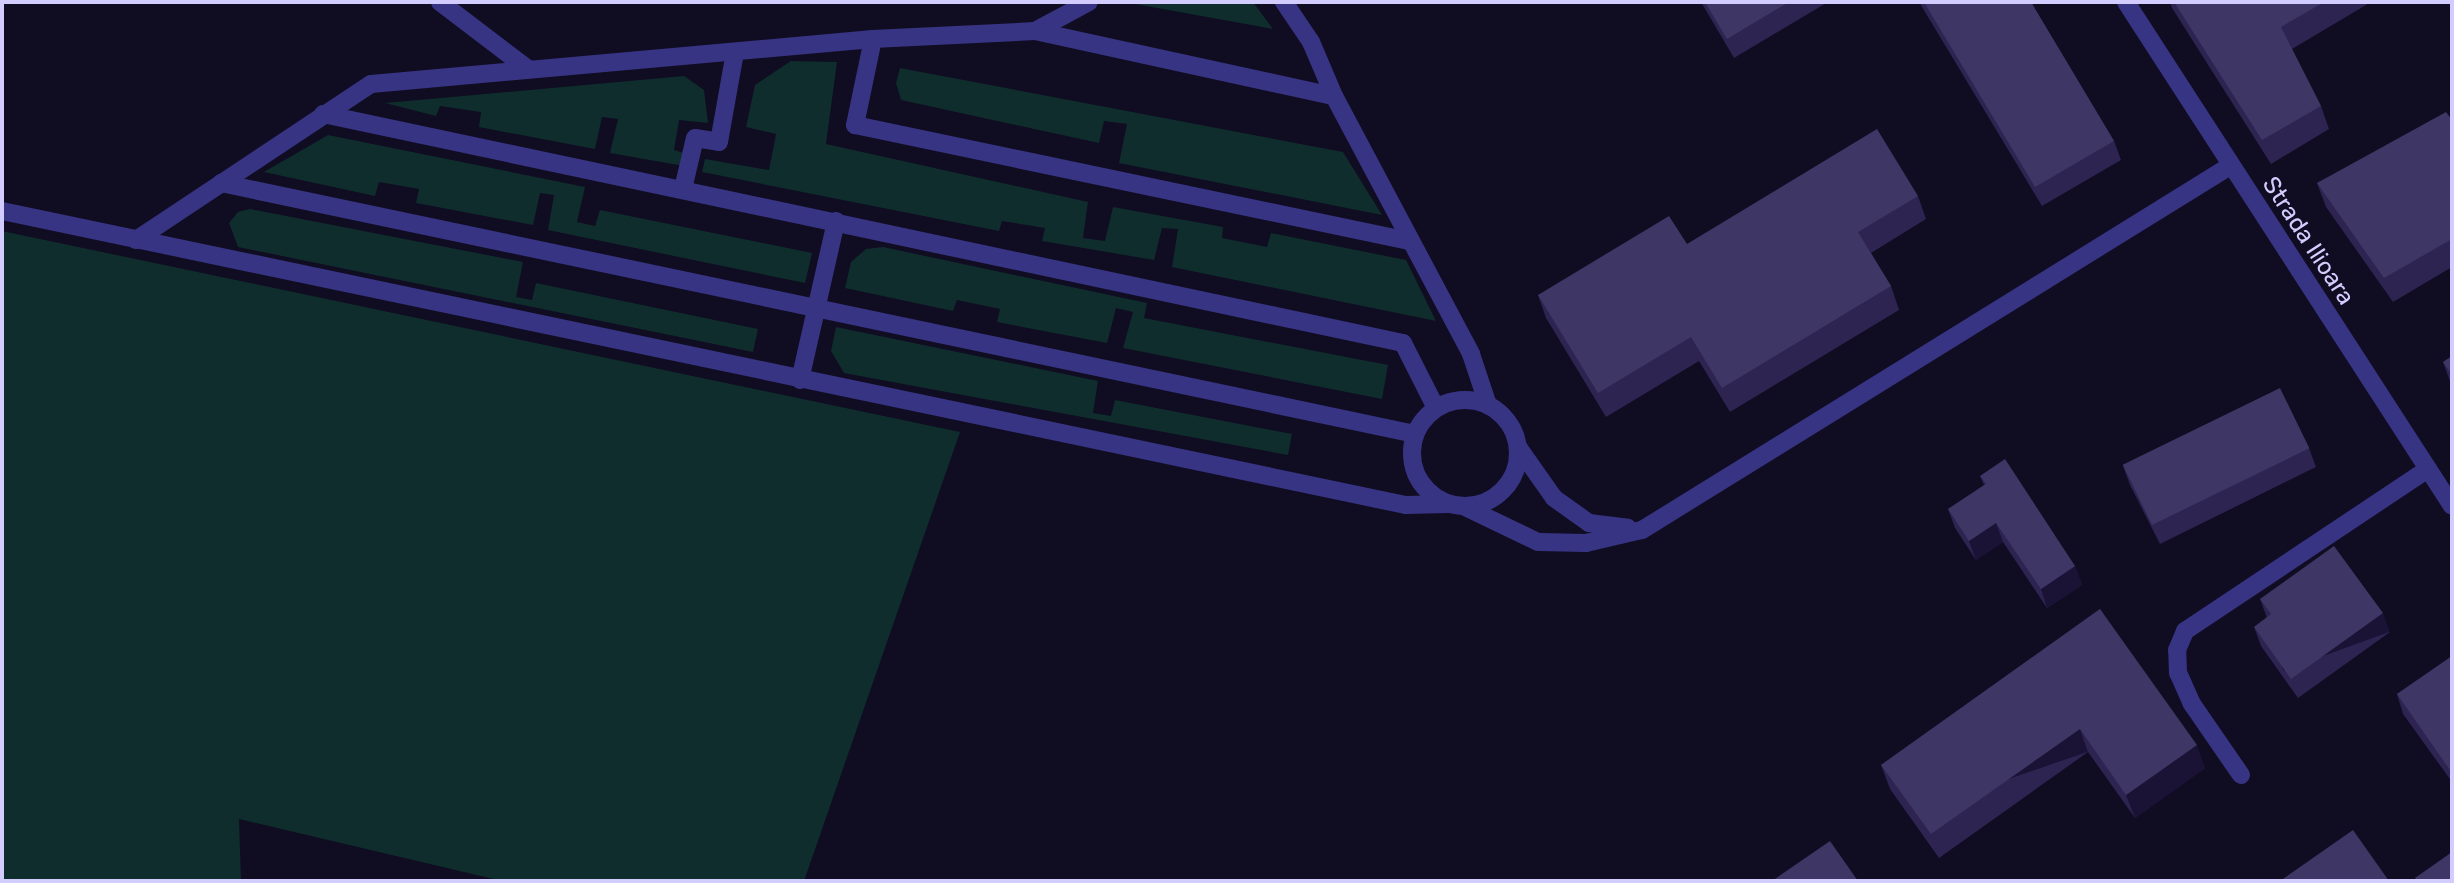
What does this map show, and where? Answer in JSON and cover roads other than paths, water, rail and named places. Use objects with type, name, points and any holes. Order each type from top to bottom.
[{"type":"street","points":[[440,2],[528,69]]},
{"type":"street","points":[[1035,31],[1089,2]]},
{"type":"street","points":[[1284,2],[1311,42],[1334,96],[1471,354],[1488,405]]},
{"type":"street","name":"Strada Ilioara","points":[[2126,2],[2452,506]]},
{"type":"street","points":[[136,240],[371,84],[873,39],[1035,31],[1334,96]]},
{"type":"street","points":[[873,39],[855,125],[1409,241]]},
{"type":"street","points":[[683,189],[695,138],[719,142],[735,52]]},
{"type":"street","points":[[323,114],[1403,343],[1436,408]]},
{"type":"street","points":[[1642,530],[1589,523],[1554,498],[1518,447],[1502,415],[1488,405],[1470,400],[1436,408],[1415,434],[1413,468],[1420,484],[1457,506],[1538,542],[1586,543],[1642,530],[2230,166]]},
{"type":"street","points":[[221,183],[1415,434]]},
{"type":"street","points":[[2,211],[1406,505],[1457,506],[1491,499],[1511,481],[1518,447]]},
{"type":"street","points":[[800,380],[836,221]]},
{"type":"street","points":[[2241,775],[2192,704],[2178,673],[2177,650],[2185,631],[2428,469]]}]
